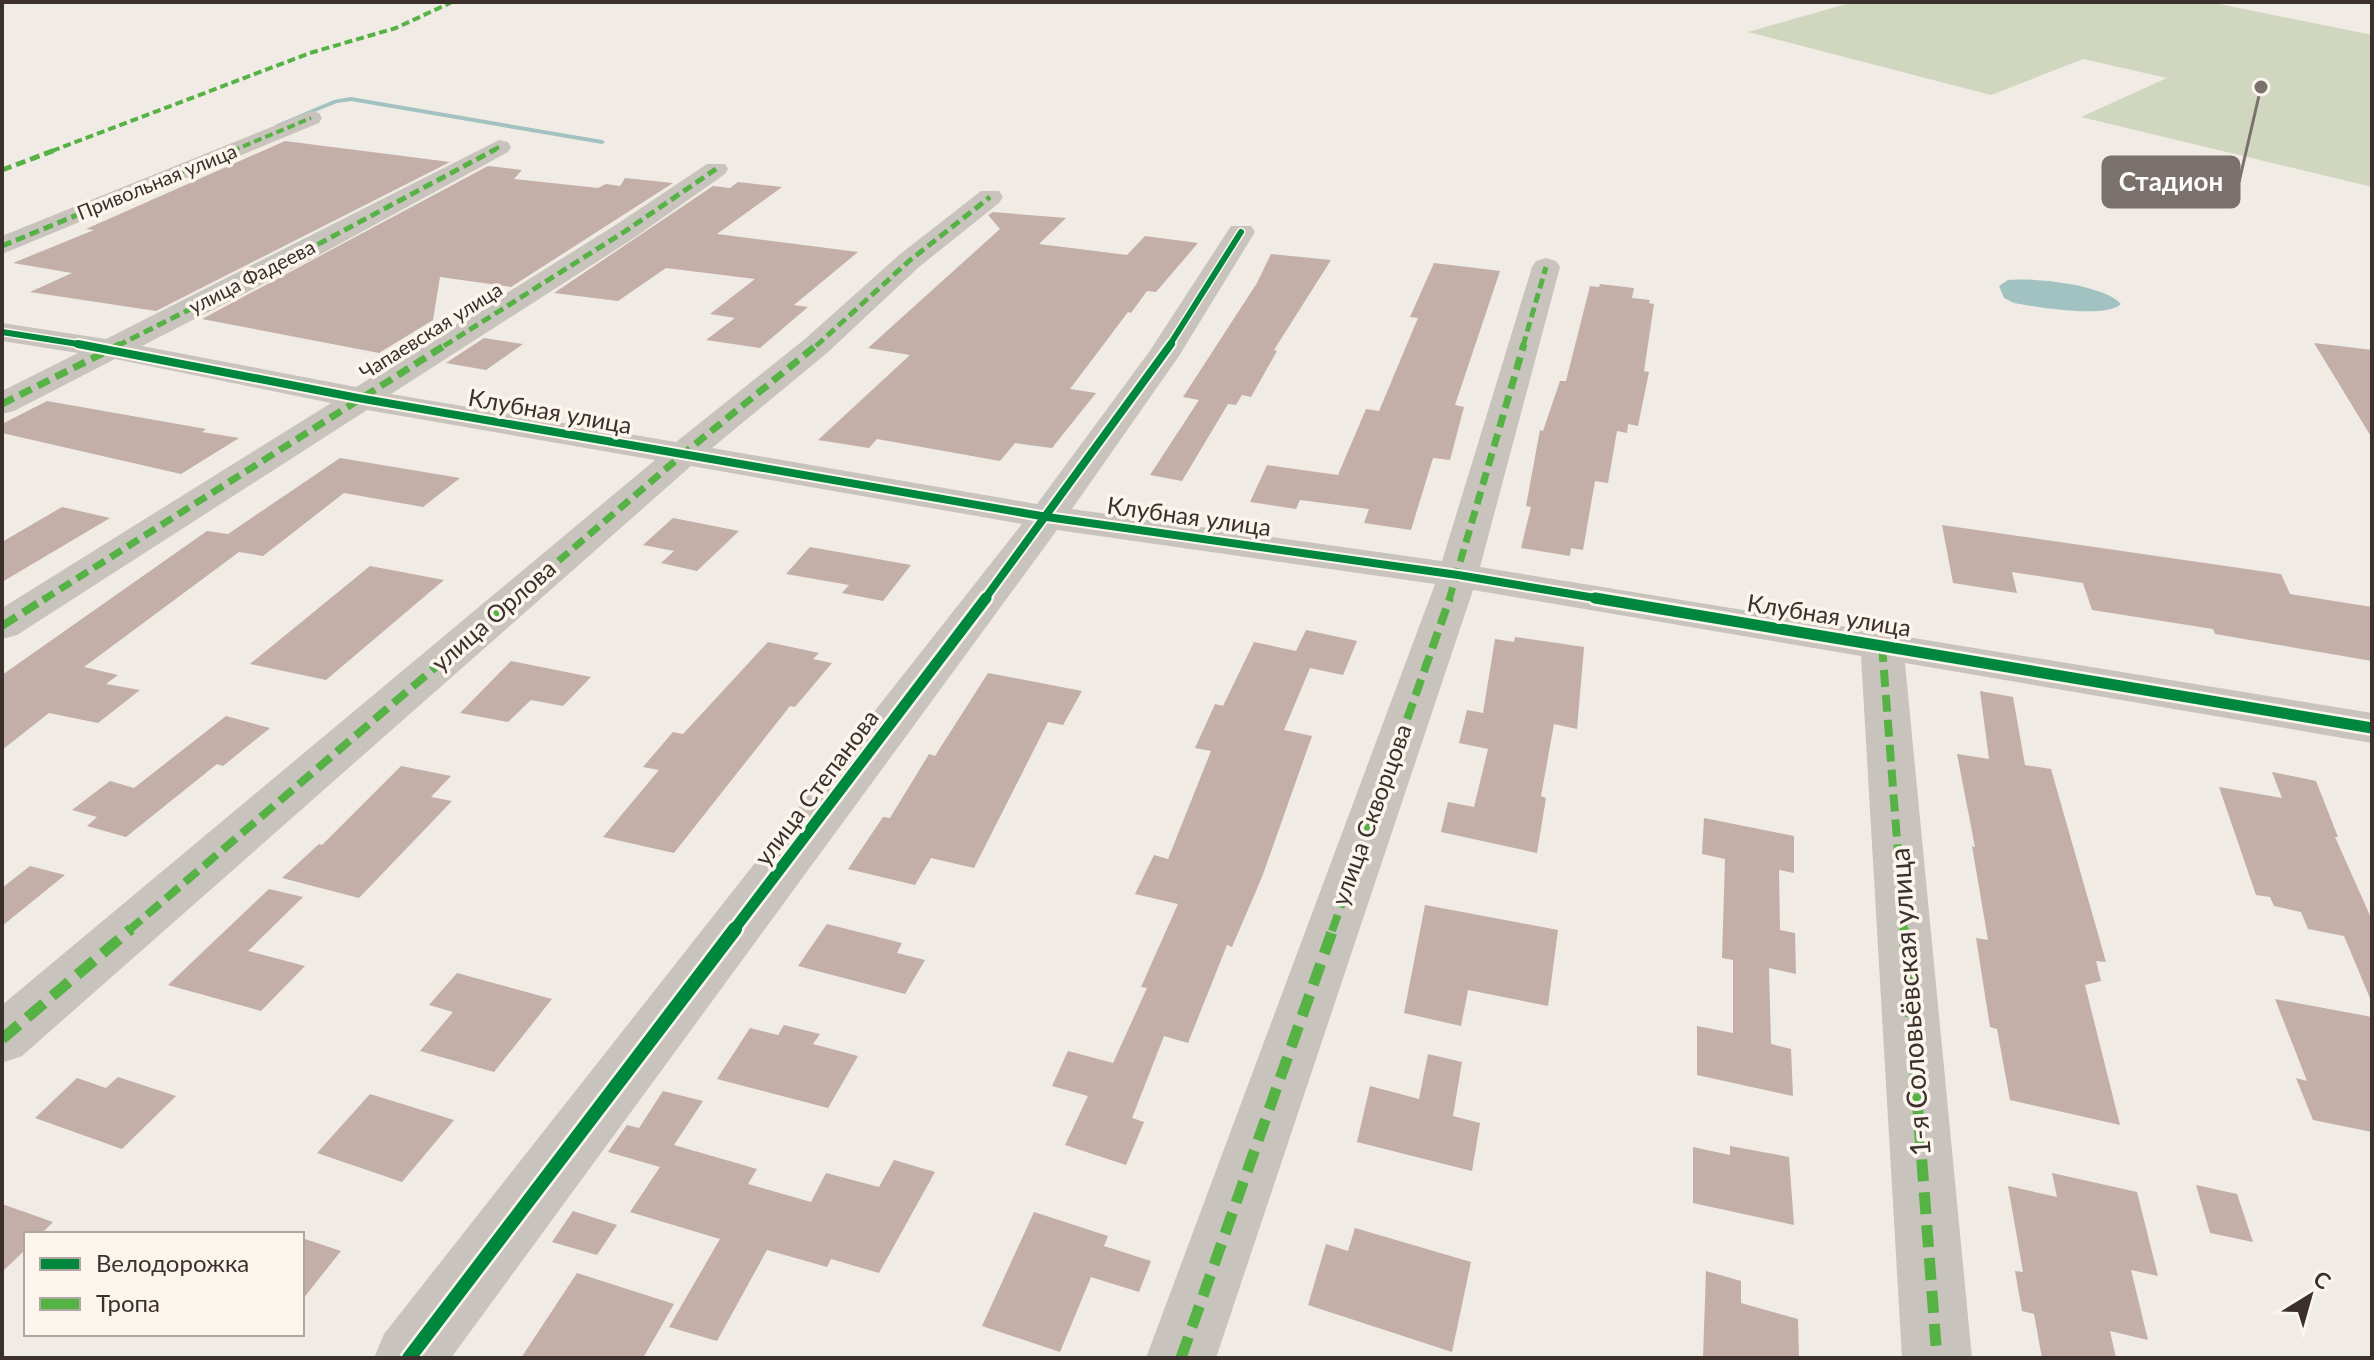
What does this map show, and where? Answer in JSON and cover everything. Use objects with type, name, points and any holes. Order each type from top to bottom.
[{"type":"street","name":"Привольная улица","points":[[2,246],[311,118]]},
{"type":"street","name":"улица Фадеева","points":[[2,404],[311,248],[499,147]]},
{"type":"street","name":"Чапаевская улица","points":[[2,626],[624,232],[716,169]]},
{"type":"street","name":"улица Орлова","points":[[2,1039],[682,455],[816,346],[909,261],[990,197]]},
{"type":"street","name":"улица Степанова","points":[[409,1358],[1047,517],[1163,356],[1241,232]]},
{"type":"street","name":"улица Скворцова","points":[[1181,1358],[1458,575],[1546,267]]},
{"type":"street","name":"Клубная улица","points":[[2,332],[110,349],[358,398],[1047,517],[1458,575],[2372,728]]},
{"type":"street","name":"1-я Соловьёвская улица","points":[[1882,645],[1937,1358]]},
{"type":"green space","points":[[1853,2],[2210,2],[2372,35],[2372,187],[2081,117],[2167,78],[2083,59],[1991,95],[1748,32]]},
{"type":"water","points":[[2008,280],[2051,281],[2085,287],[2113,297],[2121,304],[2101,311],[2086,311],[2014,303],[2004,298],[1999,286]]},
{"type":"building","points":[[285,141],[450,162],[156,311],[30,292],[72,273],[13,263],[94,230],[86,229]]},
{"type":"building","points":[[488,166],[522,170],[514,179],[598,188],[606,184],[620,186],[625,178],[673,183],[511,287],[440,277],[433,320],[379,353],[202,319]]},
{"type":"building","points":[[738,182],[782,187],[717,234],[858,252],[794,305],[808,307],[760,348],[706,340],[735,318],[710,314],[755,279],[666,268],[618,301],[554,293],[713,186],[730,188]]},
{"type":"building","points":[[993,212],[1066,218],[1039,244],[1127,255],[1145,236],[1198,243],[1156,292],[1147,291],[1131,313],[1128,312],[1070,389],[1096,393],[1052,448],[1015,443],[1000,461],[877,439],[869,448],[818,440],[910,355],[868,348],[1000,229],[988,215]]},
{"type":"building","points":[[1271,254],[1331,260],[1274,350],[1277,351],[1251,397],[1242,395],[1236,405],[1228,404],[1182,481],[1150,475],[1199,400],[1183,397],[1257,283]]},
{"type":"building","points":[[1434,263],[1500,271],[1455,405],[1464,407],[1450,460],[1433,458],[1411,530],[1364,523],[1369,509],[1300,500],[1296,509],[1250,502],[1267,465],[1338,475],[1366,409],[1379,411],[1418,318],[1410,317]]},
{"type":"building","points":[[1600,284],[1634,288],[1632,298],[1650,300],[1649,303],[1654,304],[1644,371],[1649,372],[1638,426],[1628,424],[1627,433],[1617,431],[1608,483],[1595,481],[1583,550],[1571,548],[1570,556],[1521,548],[1531,507],[1526,506],[1540,430],[1543,431],[1560,381],[1566,381],[1590,286],[1599,287]]},
{"type":"building","points":[[484,338],[523,344],[486,370],[446,363]]},
{"type":"building","points":[[2314,343],[2372,350],[2372,438]]},
{"type":"building","points":[[47,401],[206,429],[202,432],[239,438],[181,474],[2,433],[2,424]]},
{"type":"building","points":[[340,458],[460,478],[423,507],[344,493],[263,556],[239,552],[84,667],[118,675],[106,684],[140,690],[98,723],[49,713],[2,750],[2,675],[207,531],[228,534]]},
{"type":"building","points":[[62,507],[110,518],[2,582],[2,542]]},
{"type":"building","points":[[673,518],[739,531],[697,571],[661,563],[674,551],[643,545]]},
{"type":"building","points":[[1942,525],[2281,574],[2290,594],[2372,607],[2372,661],[2215,634],[2213,629],[2092,610],[2083,583],[2012,572],[2017,593],[1953,583]]},
{"type":"building","points":[[810,547],[911,565],[883,601],[842,593],[849,585],[786,574]]},
{"type":"building","points":[[370,566],[444,580],[326,680],[250,664]]},
{"type":"building","points":[[1306,630],[1357,641],[1343,675],[1310,668],[1284,730],[1312,736],[1262,877],[1232,947],[1227,945],[1188,1043],[1164,1036],[1132,1118],[1144,1122],[1126,1165],[1065,1145],[1088,1096],[1052,1086],[1068,1051],[1113,1063],[1147,988],[1141,987],[1178,904],[1135,894],[1154,855],[1168,859],[1211,751],[1195,748],[1215,704],[1223,706],[1254,642],[1296,651]]},
{"type":"building","points":[[1515,637],[1584,647],[1577,729],[1554,724],[1541,796],[1546,798],[1537,853],[1441,832],[1448,802],[1474,807],[1488,749],[1459,743],[1467,710],[1483,713],[1495,639],[1514,642]]},
{"type":"building","points":[[768,642],[819,653],[813,659],[832,663],[795,707],[790,706],[674,853],[603,837],[659,770],[643,767],[673,732],[683,734]]},
{"type":"building","points":[[511,661],[591,677],[563,706],[531,700],[508,722],[460,713]]},
{"type":"building","points":[[988,673],[1082,691],[1063,725],[1048,722],[974,868],[931,858],[915,885],[848,869],[883,817],[890,818],[929,754],[935,756]]},
{"type":"building","points":[[1980,691],[2013,697],[2025,765],[2051,769],[2106,962],[2096,961],[2101,981],[2085,985],[2120,1125],[2010,1100],[1997,1029],[1990,1027],[1976,938],[1988,940],[1972,846],[1975,847],[1957,754],[1989,759]]},
{"type":"building","points":[[226,716],[270,728],[223,766],[217,764],[126,837],[87,826],[97,817],[72,810],[110,781],[134,788]]},
{"type":"building","points":[[401,766],[451,776],[431,797],[452,801],[359,898],[282,878],[319,844],[322,845]]},
{"type":"building","points":[[2272,772],[2316,781],[2338,837],[2335,837],[2372,920],[2372,1003],[2344,936],[2308,929],[2301,912],[2274,906],[2270,897],[2256,895],[2219,787],[2282,798]]},
{"type":"building","points":[[1704,818],[1794,836],[1794,873],[1779,870],[1780,930],[1795,933],[1796,974],[1769,968],[1771,1044],[1791,1049],[1793,1096],[1697,1075],[1697,1026],[1733,1033],[1733,960],[1722,958],[1725,859],[1702,854]]},
{"type":"building","points":[[30,866],[65,875],[2,926],[2,888]]},
{"type":"building","points":[[269,889],[303,897],[248,951],[305,966],[261,1011],[168,985]]},
{"type":"building","points":[[1425,905],[1558,930],[1548,1006],[1468,990],[1461,1026],[1404,1013]]},
{"type":"building","points":[[827,924],[902,943],[897,953],[925,960],[905,994],[798,966]]},
{"type":"building","points":[[457,973],[552,999],[494,1072],[420,1051],[453,1012],[429,1005]]},
{"type":"building","points":[[2275,999],[2372,1017],[2372,1132],[2313,1120],[2296,1078],[2307,1081]]},
{"type":"building","points":[[784,1025],[820,1034],[813,1044],[858,1056],[828,1108],[717,1079],[750,1028],[778,1035]]},
{"type":"building","points":[[1428,1054],[1462,1062],[1453,1116],[1480,1123],[1472,1171],[1357,1142],[1370,1086],[1419,1099]]},
{"type":"building","points":[[118,1077],[176,1096],[122,1149],[35,1118],[77,1078],[106,1088]]},
{"type":"building","points":[[663,1091],[703,1101],[674,1145],[757,1169],[748,1184],[811,1202],[826,1173],[879,1187],[894,1160],[935,1172],[879,1273],[831,1259],[827,1267],[767,1250],[717,1341],[669,1327],[720,1239],[630,1212],[660,1167],[608,1152],[627,1125],[639,1128]]},
{"type":"building","points":[[370,1094],[454,1120],[402,1182],[317,1153]]},
{"type":"building","points":[[1730,1146],[1789,1157],[1794,1225],[1693,1203],[1693,1147],[1730,1155]]},
{"type":"building","points":[[2052,1173],[2137,1192],[2158,1276],[2131,1270],[2148,1340],[2110,1331],[2116,1358],[2042,1358],[2034,1314],[2022,1311],[2015,1271],[2023,1272],[2008,1186],[2057,1197]]},
{"type":"building","points":[[2196,1185],[2237,1194],[2253,1242],[2210,1233]]},
{"type":"building","points":[[2,1204],[53,1222],[43,1232],[24,1232],[24,1251],[2,1272]]},
{"type":"building","points":[[573,1211],[617,1225],[597,1255],[552,1242]]},
{"type":"building","points":[[1034,1212],[1108,1236],[1104,1246],[1151,1261],[1139,1292],[1091,1277],[1060,1352],[982,1326]]},
{"type":"building","points":[[1355,1228],[1471,1262],[1452,1352],[1308,1305],[1326,1244],[1348,1251]]},
{"type":"building","points":[[304,1239],[341,1251],[304,1297]]},
{"type":"building","points":[[1706,1271],[1741,1281],[1741,1303],[1798,1319],[1799,1358],[1703,1358]]},
{"type":"building","points":[[577,1273],[674,1304],[643,1358],[521,1358]]},
{"type":"waterway","points":[[278,125],[336,101],[351,99],[602,142]]},
{"type":"marked path","points":[[2,170],[310,53],[396,28],[452,2]]},
{"type":"marked path","points":[[2,246],[311,118]]},
{"type":"marked path","points":[[2,404],[311,248],[499,147]]},
{"type":"marked path","points":[[2,626],[624,232],[716,169]]},
{"type":"marked path","points":[[2,1039],[682,455],[816,346],[909,261],[990,197]]},
{"type":"marked path","points":[[1181,1358],[1458,575],[1546,267]]},
{"type":"marked path","points":[[1882,645],[1937,1358]]},
{"type":"cycle path","points":[[409,1358],[1047,517],[1163,356],[1241,232]]},
{"type":"cycle path","points":[[2,332],[110,349],[358,398],[1047,517],[1458,575],[2372,728]]},
{"type":"place","name":"Стадион","points":[[2261,87]]}]
